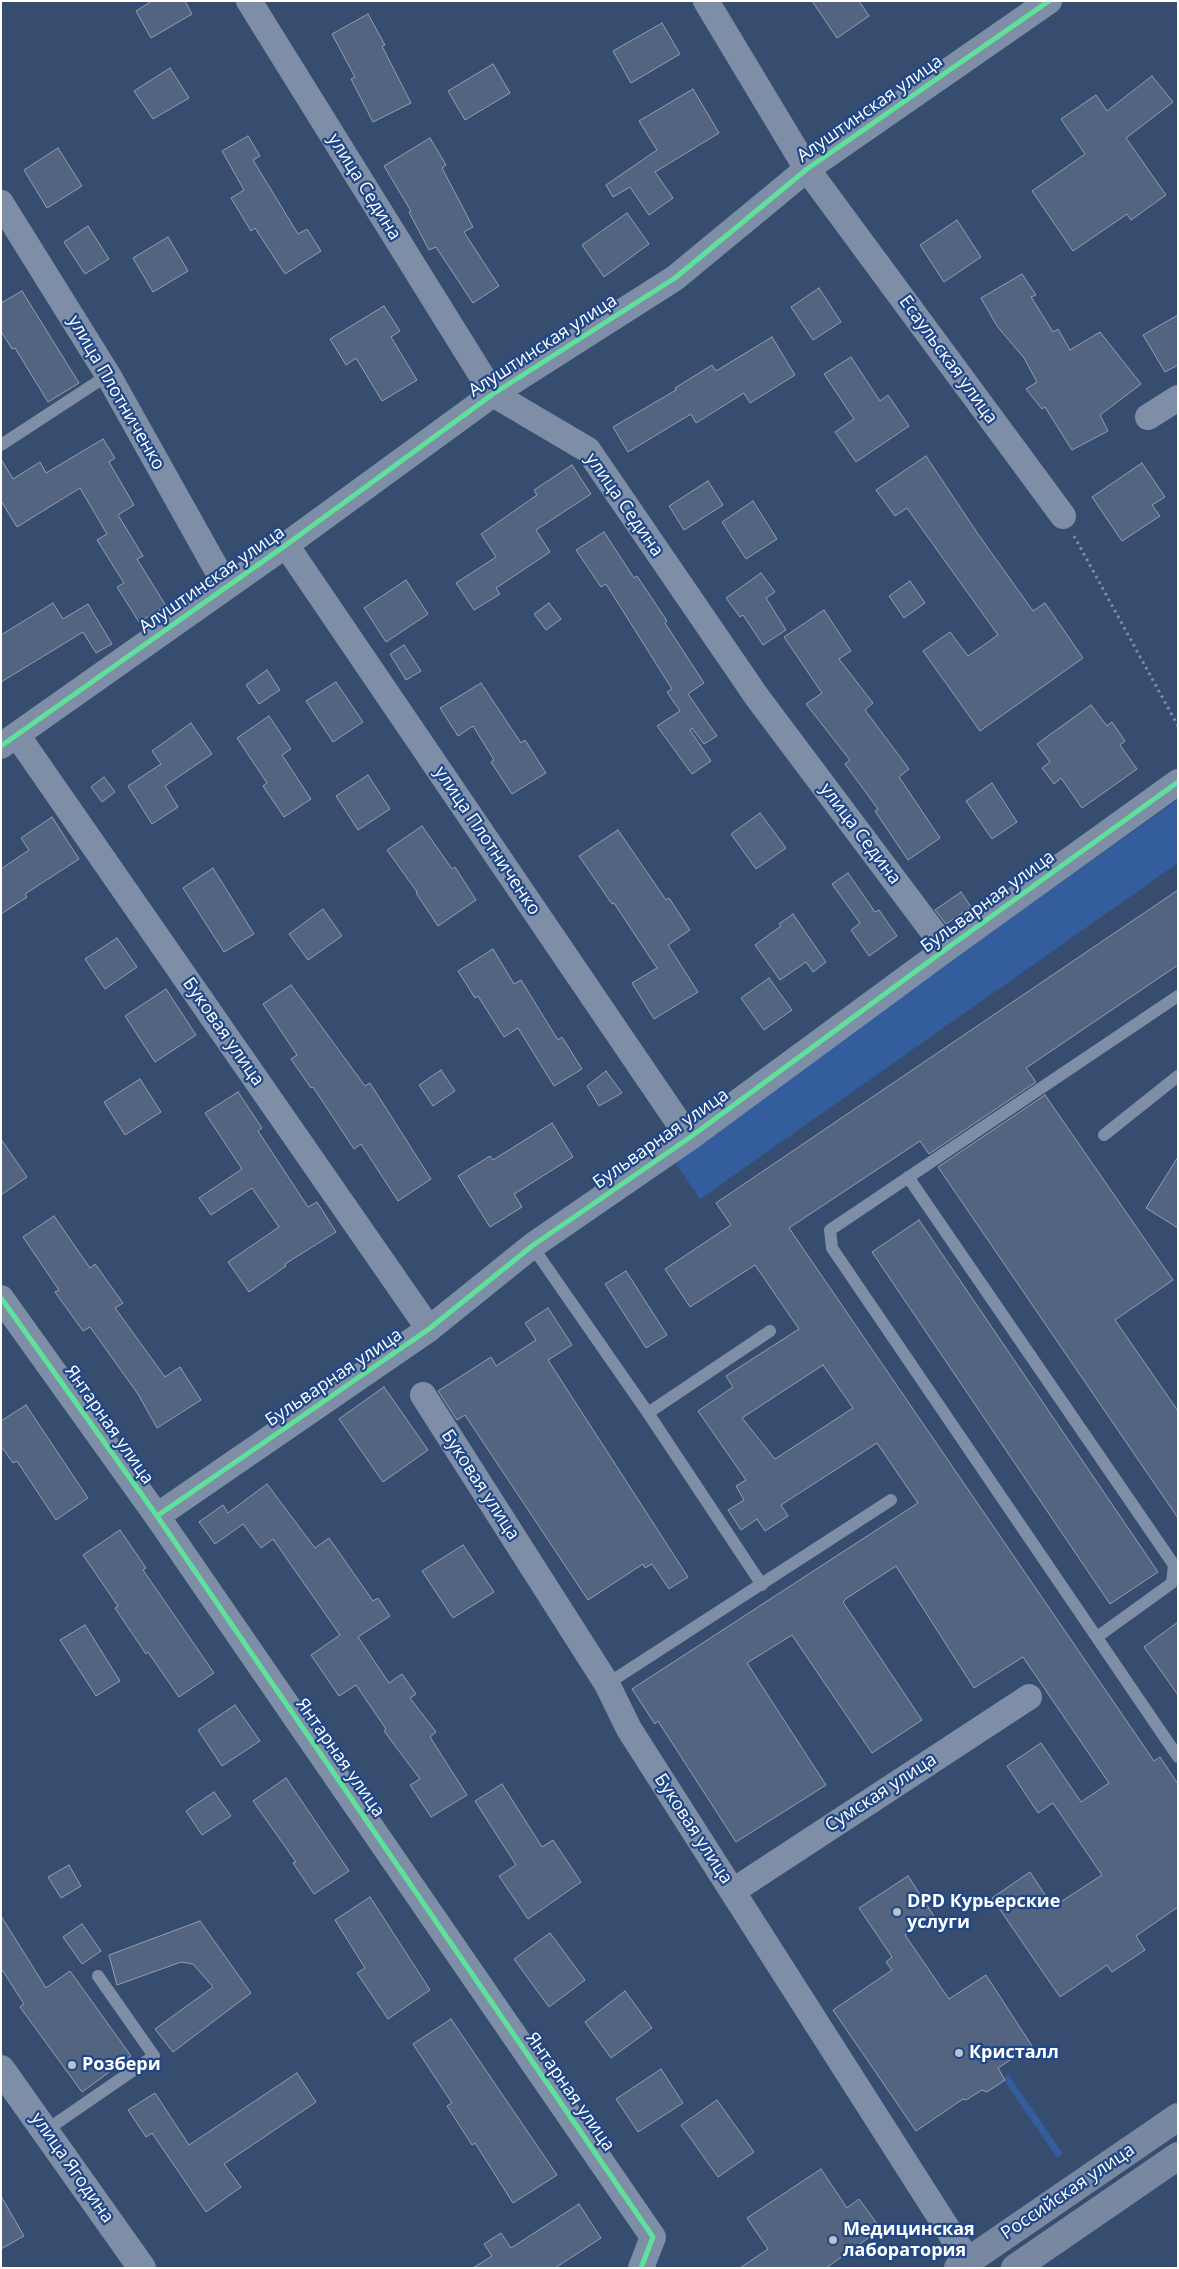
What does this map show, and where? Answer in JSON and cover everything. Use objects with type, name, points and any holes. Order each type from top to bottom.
[{"type":"main road","name":"Российская улица","points":[[963,2264],[1178,2117]]},
{"type":"main road","name":"Российская улица","points":[[1015,2268],[1178,2156]]},
{"type":"street","name":"улица Седина","points":[[249,1],[493,394],[588,450],[757,697],[946,949]]},
{"type":"street","name":"Есаульская улица","points":[[706,1],[807,169],[1063,516]]},
{"type":"street","name":"Алуштинская улица","points":[[9,740],[286,545],[493,394],[675,278],[807,169],[1049,1]]},
{"type":"street","name":"улица Плотниченко","points":[[1,203],[108,375],[226,586]]},
{"type":"street","points":[[1148,417],[1178,398]]},
{"type":"street","name":"улица Плотниченко","points":[[286,545],[689,1138]]},
{"type":"street","name":"Буковая улица","points":[[9,740],[428,1329]]},
{"type":"street","name":"Бульварная улица","points":[[157,1516],[428,1329],[532,1246],[689,1138],[946,949],[1178,782]]},
{"type":"street","name":"Янтарная улица","points":[[1,1298],[157,1516],[653,2237],[641,2268]]},
{"type":"street","name":"Буковая улица","points":[[423,1395],[607,1684],[629,1729],[733,1891],[963,2264]]},
{"type":"street","name":"Сумская улица","points":[[733,1891],[1029,1697]]},
{"type":"street","name":"улица Ягодина","points":[[1,2069],[142,2268]]},
{"type":"lane","points":[[1,446],[108,375]]},
{"type":"lane","points":[[1178,996],[830,1230],[832,1248],[1178,1757]]},
{"type":"lane","points":[[1104,1135],[1178,1076]]},
{"type":"lane","points":[[908,1177],[1174,1565],[1172,1583],[1097,1637]]},
{"type":"lane","points":[[532,1246],[648,1413],[762,1586]]},
{"type":"lane","points":[[648,1413],[770,1331]]},
{"type":"lane","points":[[607,1684],[762,1586],[891,1500]]},
{"type":"lane","points":[[45,2131],[154,2056],[98,1976]]},
{"type":"path","points":[[1063,516],[1178,726]]},
{"type":"shaded area","points":[[1178,799],[1178,863],[700,1199],[673,1159]]},
{"type":"shaded area","points":[[1008,2074],[1063,2154],[1057,2158],[1004,2080]]},
{"type":"building","points":[[152,1],[185,1],[192,14],[151,38],[136,11]]},
{"type":"building","points":[[812,1],[859,1],[869,16],[837,38]]},
{"type":"building","points":[[368,14],[385,45],[382,46],[411,103],[373,122],[351,79],[355,77],[332,34]]},
{"type":"building","points":[[662,23],[680,54],[631,83],[613,51]]},
{"type":"building","points":[[493,64],[510,93],[465,120],[448,91]]},
{"type":"building","points":[[170,68],[189,98],[153,119],[134,91]]},
{"type":"building","points":[[1152,76],[1173,102],[1126,138],[1166,195],[1131,220],[1127,214],[1073,251],[1032,191],[1085,154],[1061,119],[1096,95],[1107,111]]},
{"type":"building","points":[[693,89],[719,133],[655,172],[673,198],[649,215],[630,187],[613,197],[606,185],[657,150],[639,121]]},
{"type":"building","points":[[248,136],[260,156],[253,160],[298,234],[307,229],[321,251],[285,274],[255,228],[251,231],[231,198],[244,190],[222,151]]},
{"type":"building","points":[[430,138],[446,165],[442,168],[473,227],[464,232],[499,286],[473,303],[436,247],[429,250],[409,212],[411,211],[384,166]]},
{"type":"building","points":[[58,148],[82,186],[47,208],[24,170]]},
{"type":"building","points":[[627,213],[649,244],[604,277],[582,245]]},
{"type":"building","points":[[957,220],[981,257],[944,282],[920,245]]},
{"type":"building","points":[[88,226],[109,259],[85,274],[64,242]]},
{"type":"building","points":[[168,237],[188,271],[153,292],[133,258]]},
{"type":"building","points":[[1022,274],[1036,295],[1031,297],[1053,332],[1058,329],[1070,350],[1100,332],[1141,384],[1100,415],[1108,431],[1072,450],[1045,407],[1042,409],[1026,389],[1037,382],[1024,358],[997,326],[981,298]]},
{"type":"building","points":[[819,288],[841,322],[813,340],[791,307]]},
{"type":"building","points":[[22,291],[79,383],[48,402],[15,348],[12,349],[1,331],[1,303]]},
{"type":"building","points":[[384,306],[400,331],[391,337],[417,380],[382,401],[356,358],[346,365],[330,339]]},
{"type":"building","points":[[1178,315],[1178,365],[1165,372],[1143,335]]},
{"type":"building","points":[[772,337],[795,375],[750,403],[744,393],[696,423],[691,414],[628,452],[613,427],[676,390],[675,388],[712,365],[716,371]]},
{"type":"building","points":[[851,357],[880,401],[888,395],[909,426],[856,462],[835,432],[854,419],[824,374]]},
{"type":"building","points":[[103,439],[115,458],[109,462],[134,505],[118,515],[143,556],[137,559],[166,606],[139,622],[117,587],[124,583],[97,540],[107,534],[80,488],[17,527],[1,501],[1,459],[13,479],[40,462],[46,473]]},
{"type":"building","points":[[926,456],[978,534],[1033,611],[1045,603],[1083,658],[980,731],[923,651],[950,632],[968,656],[998,635],[907,508],[895,516],[876,490]]},
{"type":"building","points":[[1142,463],[1165,497],[1152,505],[1160,516],[1122,541],[1092,497]]},
{"type":"building","points":[[572,465],[591,494],[536,530],[550,552],[496,588],[500,594],[474,610],[456,583],[496,557],[481,534],[537,495],[534,490]]},
{"type":"building","points":[[708,481],[723,505],[684,530],[669,506]]},
{"type":"building","points":[[753,501],[777,539],[746,559],[722,522]]},
{"type":"building","points":[[604,532],[634,578],[637,576],[667,621],[665,623],[704,683],[688,694],[717,736],[704,744],[692,728],[690,730],[711,761],[692,774],[657,726],[680,711],[667,692],[672,689],[606,584],[601,587],[576,550]]},
{"type":"building","points":[[761,573],[775,592],[766,598],[786,630],[763,645],[743,615],[740,617],[726,598]]},
{"type":"building","points":[[406,580],[428,614],[386,642],[364,608]]},
{"type":"building","points":[[910,581],[925,603],[904,618],[889,596]]},
{"type":"building","points":[[53,603],[63,619],[88,604],[112,644],[96,653],[83,632],[1,682],[1,635]]},
{"type":"building","points":[[549,603],[561,619],[546,630],[534,614]]},
{"type":"building","points":[[824,610],[851,651],[839,659],[873,703],[865,710],[909,769],[899,777],[940,838],[908,860],[875,811],[878,809],[845,764],[850,760],[806,704],[822,693],[784,637]]},
{"type":"building","points":[[404,645],[421,671],[406,680],[390,654]]},
{"type":"building","points":[[267,670],[280,690],[259,704],[246,685]]},
{"type":"building","points":[[336,682],[363,722],[333,742],[306,701]]},
{"type":"building","points":[[481,683],[521,743],[525,740],[546,773],[512,794],[491,762],[494,760],[473,726],[458,736],[440,708]]},
{"type":"building","points":[[1091,705],[1107,726],[1112,722],[1125,741],[1120,745],[1137,769],[1082,808],[1061,778],[1054,784],[1042,768],[1050,762],[1037,744]]},
{"type":"building","points":[[269,716],[291,749],[282,755],[311,799],[284,817],[263,786],[267,783],[237,738]]},
{"type":"building","points":[[191,723],[212,754],[165,786],[178,807],[152,824],[128,786],[161,764],[152,751]]},
{"type":"building","points":[[368,775],[390,809],[358,830],[336,796]]},
{"type":"building","points":[[104,777],[115,792],[102,802],[91,787]]},
{"type":"building","points":[[992,783],[1017,822],[992,839],[966,801]]},
{"type":"building","points":[[760,813],[786,848],[756,869],[731,834]]},
{"type":"building","points":[[52,817],[79,859],[25,894],[27,897],[1,914],[1,869],[29,850],[21,838]]},
{"type":"building","points":[[422,826],[452,869],[455,867],[476,900],[438,926],[417,892],[387,850]]},
{"type":"building","points":[[618,830],[666,900],[669,898],[690,930],[668,945],[698,992],[654,1019],[632,983],[657,968],[614,903],[612,904],[579,856]]},
{"type":"building","points":[[213,868],[254,934],[224,952],[183,888]]},
{"type":"building","points":[[848,873],[875,912],[879,910],[897,936],[869,956],[851,930],[860,923],[832,884]]},
{"type":"building","points":[[1178,890],[1178,965],[1026,1068],[1036,1082],[929,1154],[920,1141],[789,1228],[1154,1761],[1160,1757],[1178,1784],[1178,1907],[1136,1936],[1145,1950],[1112,1972],[1107,1965],[1060,1997],[992,1898],[1030,1872],[1053,1907],[1102,1875],[1053,1803],[1038,1813],[1007,1766],[1041,1743],[1081,1802],[1109,1783],[1023,1657],[974,1688],[896,1566],[843,1602],[922,1720],[872,1753],[792,1635],[747,1663],[826,1785],[736,1842],[658,1721],[655,1724],[632,1689],[918,1503],[877,1443],[781,1505],[788,1516],[765,1531],[757,1519],[741,1530],[728,1510],[744,1500],[736,1486],[746,1480],[698,1411],[733,1387],[726,1376],[799,1329],[755,1265],[690,1307],[665,1269],[731,1225],[716,1203]],"holes":[[[823,1365],[853,1408],[775,1459],[742,1418]]]},
{"type":"building","points":[[961,892],[971,907],[946,924],[935,910]]},
{"type":"building","points":[[323,909],[342,936],[308,960],[289,934]]},
{"type":"building","points":[[793,914],[826,962],[813,972],[806,962],[780,980],[755,945],[781,926],[779,924]]},
{"type":"building","points":[[117,938],[137,967],[105,989],[85,959]]},
{"type":"building","points":[[493,949],[514,984],[521,980],[558,1040],[562,1037],[582,1069],[554,1086],[518,1028],[504,1037],[478,996],[475,998],[458,971]]},
{"type":"building","points":[[769,978],[792,1010],[764,1030],[741,998]]},
{"type":"building","points":[[291,985],[365,1086],[370,1083],[431,1179],[398,1201],[361,1144],[354,1149],[313,1087],[311,1088],[291,1059],[297,1055],[263,1004]]},
{"type":"building","points":[[166,989],[196,1035],[155,1062],[125,1016]]},
{"type":"building","points":[[441,1070],[455,1091],[433,1106],[419,1085]]},
{"type":"building","points":[[606,1071],[622,1093],[599,1106],[587,1086]]},
{"type":"building","points":[[140,1079],[161,1112],[125,1135],[104,1102]]},
{"type":"building","points":[[238,1092],[262,1128],[258,1131],[308,1207],[317,1202],[336,1232],[285,1264],[286,1266],[249,1292],[228,1262],[279,1227],[252,1188],[211,1215],[199,1198],[242,1169],[205,1113]]},
{"type":"building","points":[[1045,1095],[1173,1280],[1115,1320],[1178,1411],[1178,1518],[938,1167]]},
{"type":"building","points":[[552,1123],[573,1157],[514,1194],[522,1207],[490,1227],[458,1176],[490,1156],[493,1160]]},
{"type":"building","points":[[1,1139],[27,1177],[1,1195]]},
{"type":"building","points":[[1178,1157],[1178,1228],[1146,1208]]},
{"type":"building","points":[[54,1216],[90,1268],[95,1264],[123,1303],[115,1308],[165,1377],[180,1367],[201,1400],[157,1428],[138,1394],[90,1327],[83,1331],[55,1292],[59,1290],[23,1237]]},
{"type":"building","points":[[919,1220],[1158,1572],[1110,1604],[872,1252]]},
{"type":"building","points":[[626,1271],[667,1335],[646,1348],[605,1284]]},
{"type":"building","points":[[548,1308],[572,1345],[548,1360],[688,1577],[669,1589],[652,1564],[645,1568],[643,1564],[588,1600],[465,1415],[457,1420],[438,1391],[491,1357],[496,1366],[536,1340],[525,1323]]},
{"type":"building","points":[[384,1387],[428,1450],[383,1482],[339,1419]]},
{"type":"building","points":[[26,1405],[88,1498],[56,1520],[17,1461],[13,1463],[1,1446],[1,1421]]},
{"type":"building","points":[[267,1484],[315,1548],[329,1538],[373,1601],[378,1598],[390,1616],[358,1637],[389,1683],[402,1674],[416,1694],[410,1698],[436,1732],[430,1737],[467,1795],[431,1817],[410,1785],[420,1779],[384,1731],[386,1729],[356,1685],[339,1696],[311,1655],[340,1635],[273,1539],[261,1548],[243,1524],[215,1544],[199,1522],[223,1505],[228,1513]]},
{"type":"building","points":[[120,1530],[146,1568],[143,1570],[214,1673],[179,1697],[148,1652],[146,1654],[115,1608],[118,1606],[83,1555]]},
{"type":"building","points":[[463,1545],[494,1592],[453,1618],[422,1571]]},
{"type":"building","points":[[1178,1622],[1178,1695],[1144,1647]]},
{"type":"building","points":[[85,1625],[120,1681],[96,1696],[60,1640]]},
{"type":"building","points":[[235,1705],[260,1741],[222,1766],[198,1730]]},
{"type":"building","points":[[286,1778],[349,1871],[314,1894],[293,1863],[296,1862],[253,1801]]},
{"type":"building","points":[[502,1784],[542,1847],[553,1840],[581,1882],[528,1919],[499,1876],[516,1865],[475,1801]]},
{"type":"building","points":[[214,1792],[231,1816],[202,1835],[186,1811]]},
{"type":"building","points":[[69,1865],[81,1886],[61,1898],[48,1877]]},
{"type":"building","points":[[908,1876],[934,1916],[905,1935],[949,1999],[986,1975],[1032,2046],[998,2068],[1005,2080],[987,2092],[982,2090],[966,2100],[963,2099],[916,2131],[833,2010],[892,1970],[886,1962],[892,1957],[859,1908]]},
{"type":"building","points":[[370,1897],[430,1990],[388,2019],[357,1973],[365,1968],[335,1920]]},
{"type":"building","points":[[1,1916],[46,1988],[70,1971],[131,2056],[82,2092],[20,2007],[24,2004],[1,1968]]},
{"type":"building","points":[[200,1921],[251,1993],[173,2052],[155,2029],[213,1987],[193,1964],[181,1962],[117,1985],[109,1955]]},
{"type":"building","points":[[82,1924],[101,1951],[82,1964],[63,1937]]},
{"type":"building","points":[[550,1933],[585,1980],[549,2007],[514,1959]]},
{"type":"building","points":[[625,1991],[652,2028],[611,2058],[585,2022]]},
{"type":"building","points":[[451,2019],[557,2175],[513,2203],[475,2143],[472,2145],[447,2106],[452,2103],[413,2044]]},
{"type":"building","points":[[661,2069],[683,2103],[638,2132],[616,2099]]},
{"type":"building","points":[[297,2073],[316,2102],[224,2164],[241,2187],[206,2212],[152,2133],[146,2137],[128,2110],[155,2093],[189,2145]]},
{"type":"building","points":[[717,2100],[754,2152],[718,2177],[681,2125]]},
{"type":"building","points":[[821,2169],[847,2208],[859,2199],[881,2229],[826,2268],[740,2268],[768,2249],[747,2218]]},
{"type":"building","points":[[1,2196],[24,2236],[1,2249]]},
{"type":"building","points":[[579,2204],[601,2238],[555,2268],[473,2268],[492,2256],[484,2244],[501,2233],[511,2248]]},
{"type":"cycle path","points":[[1,746],[286,545],[493,394],[675,278],[807,169],[1049,1]]},
{"type":"cycle path","points":[[157,1516],[429,1329],[532,1246],[689,1138],[946,949],[1178,782]]},
{"type":"cycle path","points":[[1,1298],[157,1516],[653,2237],[641,2268]]},
{"type":"place","name":"DPD Курьерские услуги","points":[[897,1912]]},
{"type":"place","name":"Кристалл","points":[[959,2053]]},
{"type":"place","name":"Розбери","points":[[72,2065]]},
{"type":"place","name":"Медицинская лаборатория","points":[[833,2240]]}]
